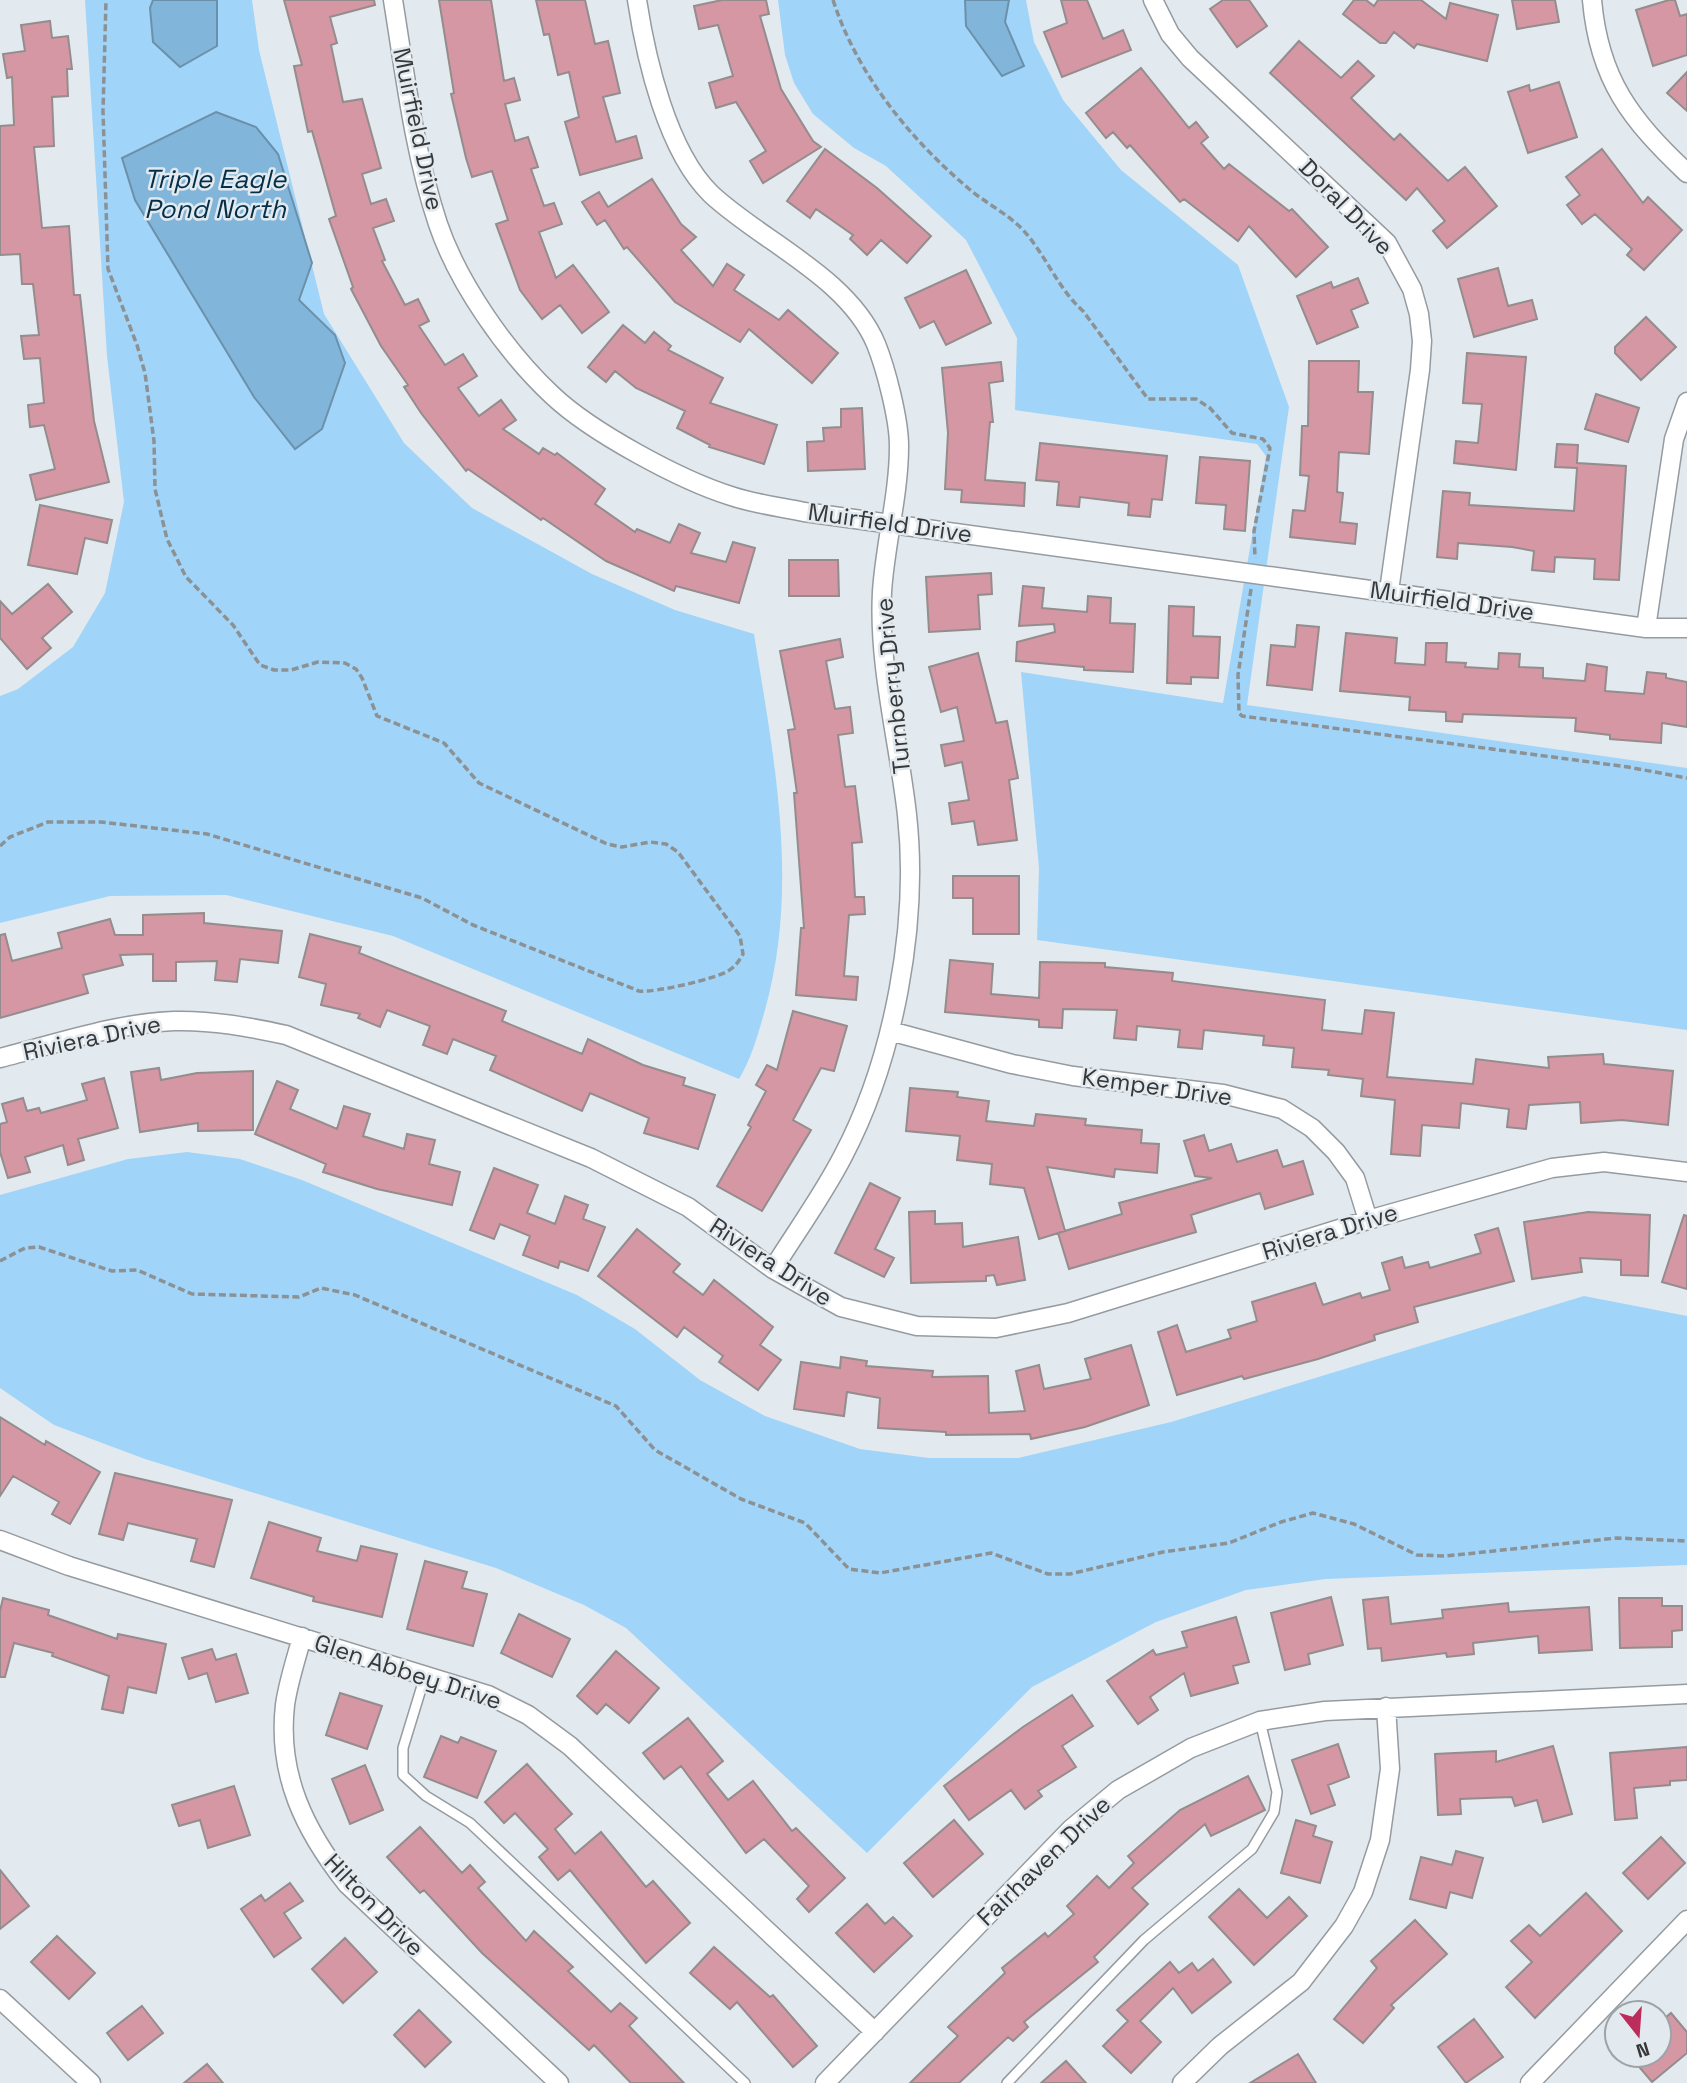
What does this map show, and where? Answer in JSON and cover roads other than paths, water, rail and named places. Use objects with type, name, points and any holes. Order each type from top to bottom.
[{"type":"street","name":"Muirfield Drive","points":[[393,0],[426,184],[439,226],[457,266],[483,311],[552,396],[656,464],[731,496],[804,512],[1646,628],[1687,628]]},
{"type":"street","name":"Turnberry Drive","points":[[637,0],[643,39],[670,130],[709,192],[801,260],[845,299],[875,342],[899,444],[882,593],[884,644],[907,818],[910,870],[907,922],[890,1031],[871,1092],[843,1156],[773,1269]]},
{"type":"street","name":"Doral Drive","points":[[1153,0],[1170,34],[1190,58],[1387,243],[1412,289],[1419,314],[1420,360],[1389,591]]},
{"type":"street","points":[[1592,0],[1603,57],[1616,89],[1634,119],[1687,173]]},
{"type":"street","points":[[1646,628],[1674,439],[1687,402]]},
{"type":"street","name":"Riviera Drive","points":[[0,1058],[109,1030],[172,1021],[235,1024],[286,1035],[591,1158],[688,1207],[773,1269],[841,1307],[917,1326],[996,1328],[1068,1313],[1368,1220],[1552,1168],[1604,1162],[1687,1172]]},
{"type":"street","name":"Kemper Drive","points":[[890,1031],[1061,1073],[1223,1094],[1282,1108],[1312,1128],[1336,1152],[1355,1178],[1368,1220]]},
{"type":"street","name":"Glen Abbey Drive","points":[[0,1539],[69,1566],[488,1695],[528,1715],[570,1746],[875,2032]]},
{"type":"street","name":"Hilton Drive","points":[[302,1637],[285,1706],[286,1752],[291,1791],[305,1824],[321,1851],[347,1884],[559,2083]]},
{"type":"street","name":"Fairhaven Drive","points":[[825,2083],[1072,1829],[1118,1790],[1191,1748],[1260,1721],[1325,1711],[1687,1694]]},
{"type":"street","points":[[1182,2083],[1220,2046],[1300,1982],[1344,1926],[1363,1892],[1380,1840],[1390,1769],[1386,1707]]},
{"type":"street","points":[[1531,2083],[1687,1920]]},
{"type":"street","points":[[0,1999],[79,2079]]},
{"type":"lane","points":[[425,1676],[403,1748],[404,1775],[426,1796],[470,1823],[745,2083]]},
{"type":"lane","points":[[1007,2083],[1144,1940],[1252,1849],[1274,1812],[1277,1792],[1260,1721]]},
{"type":"water","points":[[153,0],[217,0],[217,46],[180,67],[153,42],[150,8]]},
{"type":"water","points":[[965,0],[1009,0],[1005,22],[1024,66],[1002,76],[966,26]]},
{"type":"water","name":"Triple Eagle Pond North","points":[[216,112],[256,127],[278,154],[312,263],[299,300],[335,335],[345,363],[322,429],[295,449],[254,397],[135,200],[122,158]]}]
